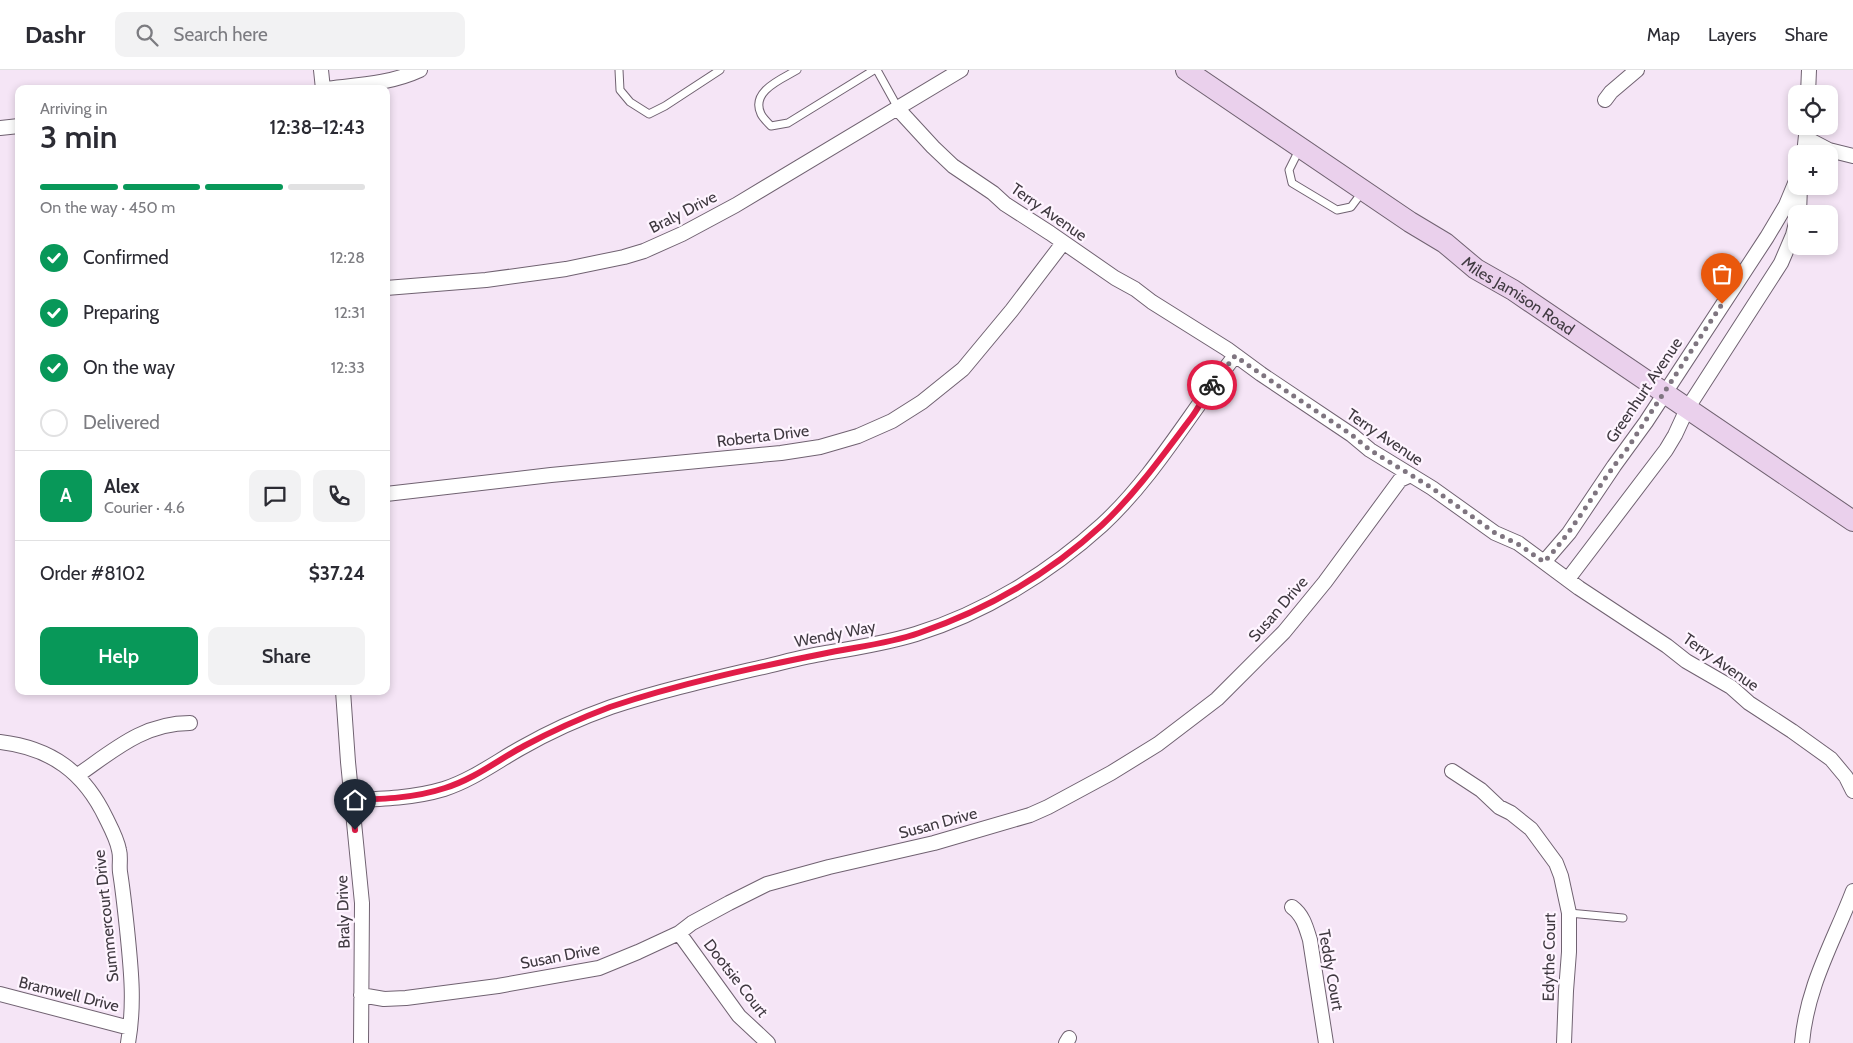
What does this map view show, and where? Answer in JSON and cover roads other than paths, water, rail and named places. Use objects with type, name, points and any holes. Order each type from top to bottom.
[{"type":"main road","name":"Miles Jamison Road","points":[[1186,70],[1410,222],[1445,243],[1476,269],[1520,296],[1853,521]]},
{"type":"street","points":[[321,70],[323,85]]},
{"type":"street","points":[[361,85],[379,83],[420,70]]},
{"type":"street","name":"Braly Drive","points":[[390,288],[486,280],[566,269],[644,251],[682,234],[736,205],[961,70]]},
{"type":"street","points":[[1604,100],[1636,70]]},
{"type":"street","points":[[1808,85],[1809,70]]},
{"type":"street","name":"Terry Avenue","points":[[898,109],[953,166],[993,193],[1005,204],[1235,356],[1352,435],[1370,450],[1411,475],[1495,533],[1518,544],[1686,661],[1731,687],[1749,703],[1831,759],[1846,777],[1853,791]]},
{"type":"street","points":[[0,128],[15,126]]},
{"type":"street","points":[[1810,135],[1829,150],[1853,156]]},
{"type":"street","name":"Greenhurt Avenue","points":[[1544,562],[1569,533],[1664,394],[1767,238],[1790,195]]},
{"type":"street","name":"Roberta Drive","points":[[390,494],[542,476],[781,453],[820,447],[858,436],[892,421],[922,402],[963,369],[1012,310],[1063,243]]},
{"type":"street","points":[[1568,579],[1676,435],[1687,409],[1781,263],[1788,247]]},
{"type":"street","name":"Wendy Way","points":[[352,800],[396,798],[445,788],[478,774],[524,746],[556,730],[626,702],[825,653],[882,643],[918,634],[969,613],[1017,588],[1076,547],[1103,524],[1168,450],[1174,438],[1192,417],[1210,387],[1235,356]]},
{"type":"street","name":"Susan Drive","points":[[361,995],[384,999],[406,998],[559,976],[599,968],[619,961],[678,933],[728,903],[767,884],[829,867],[934,843],[1030,815],[1103,777],[1134,758],[1181,727],[1217,699],[1284,632],[1325,582],[1400,480],[1411,475]]},
{"type":"street","name":"Braly Drive","points":[[343,695],[362,903],[361,1043]]},
{"type":"street","points":[[78,775],[114,750],[149,730],[177,723],[190,723]]},
{"type":"street","name":"Summercourt Drive","points":[[0,742],[26,746],[64,764],[78,775],[93,793],[103,811],[119,850],[120,871],[125,892],[133,997],[128,1043]]},
{"type":"street","name":"Edythe Court","points":[[1452,771],[1481,790],[1499,806],[1531,829],[1556,863],[1563,882],[1569,913],[1564,1043]]},
{"type":"street","points":[[1802,1043],[1804,1023],[1812,992],[1824,958],[1844,916],[1853,891]]},
{"type":"street","name":"Teddy Court","points":[[1292,907],[1298,911],[1306,924],[1310,940],[1326,1043]]},
{"type":"street","name":"Dootsie Court","points":[[678,933],[700,960],[739,1016],[768,1043]]},
{"type":"street","name":"Bramwell Drive","points":[[0,994],[130,1028]]},
{"type":"lane","points":[[619,70],[620,90],[630,102],[649,114],[665,106],[720,70]]},
{"type":"lane","points":[[797,70],[766,88],[760,98],[760,113],[770,126],[788,123],[875,70],[898,109]]},
{"type":"lane","points":[[1300,147],[1289,170],[1292,183],[1337,210],[1351,208],[1364,190]]},
{"type":"lane","points":[[1569,913],[1623,918]]}]
